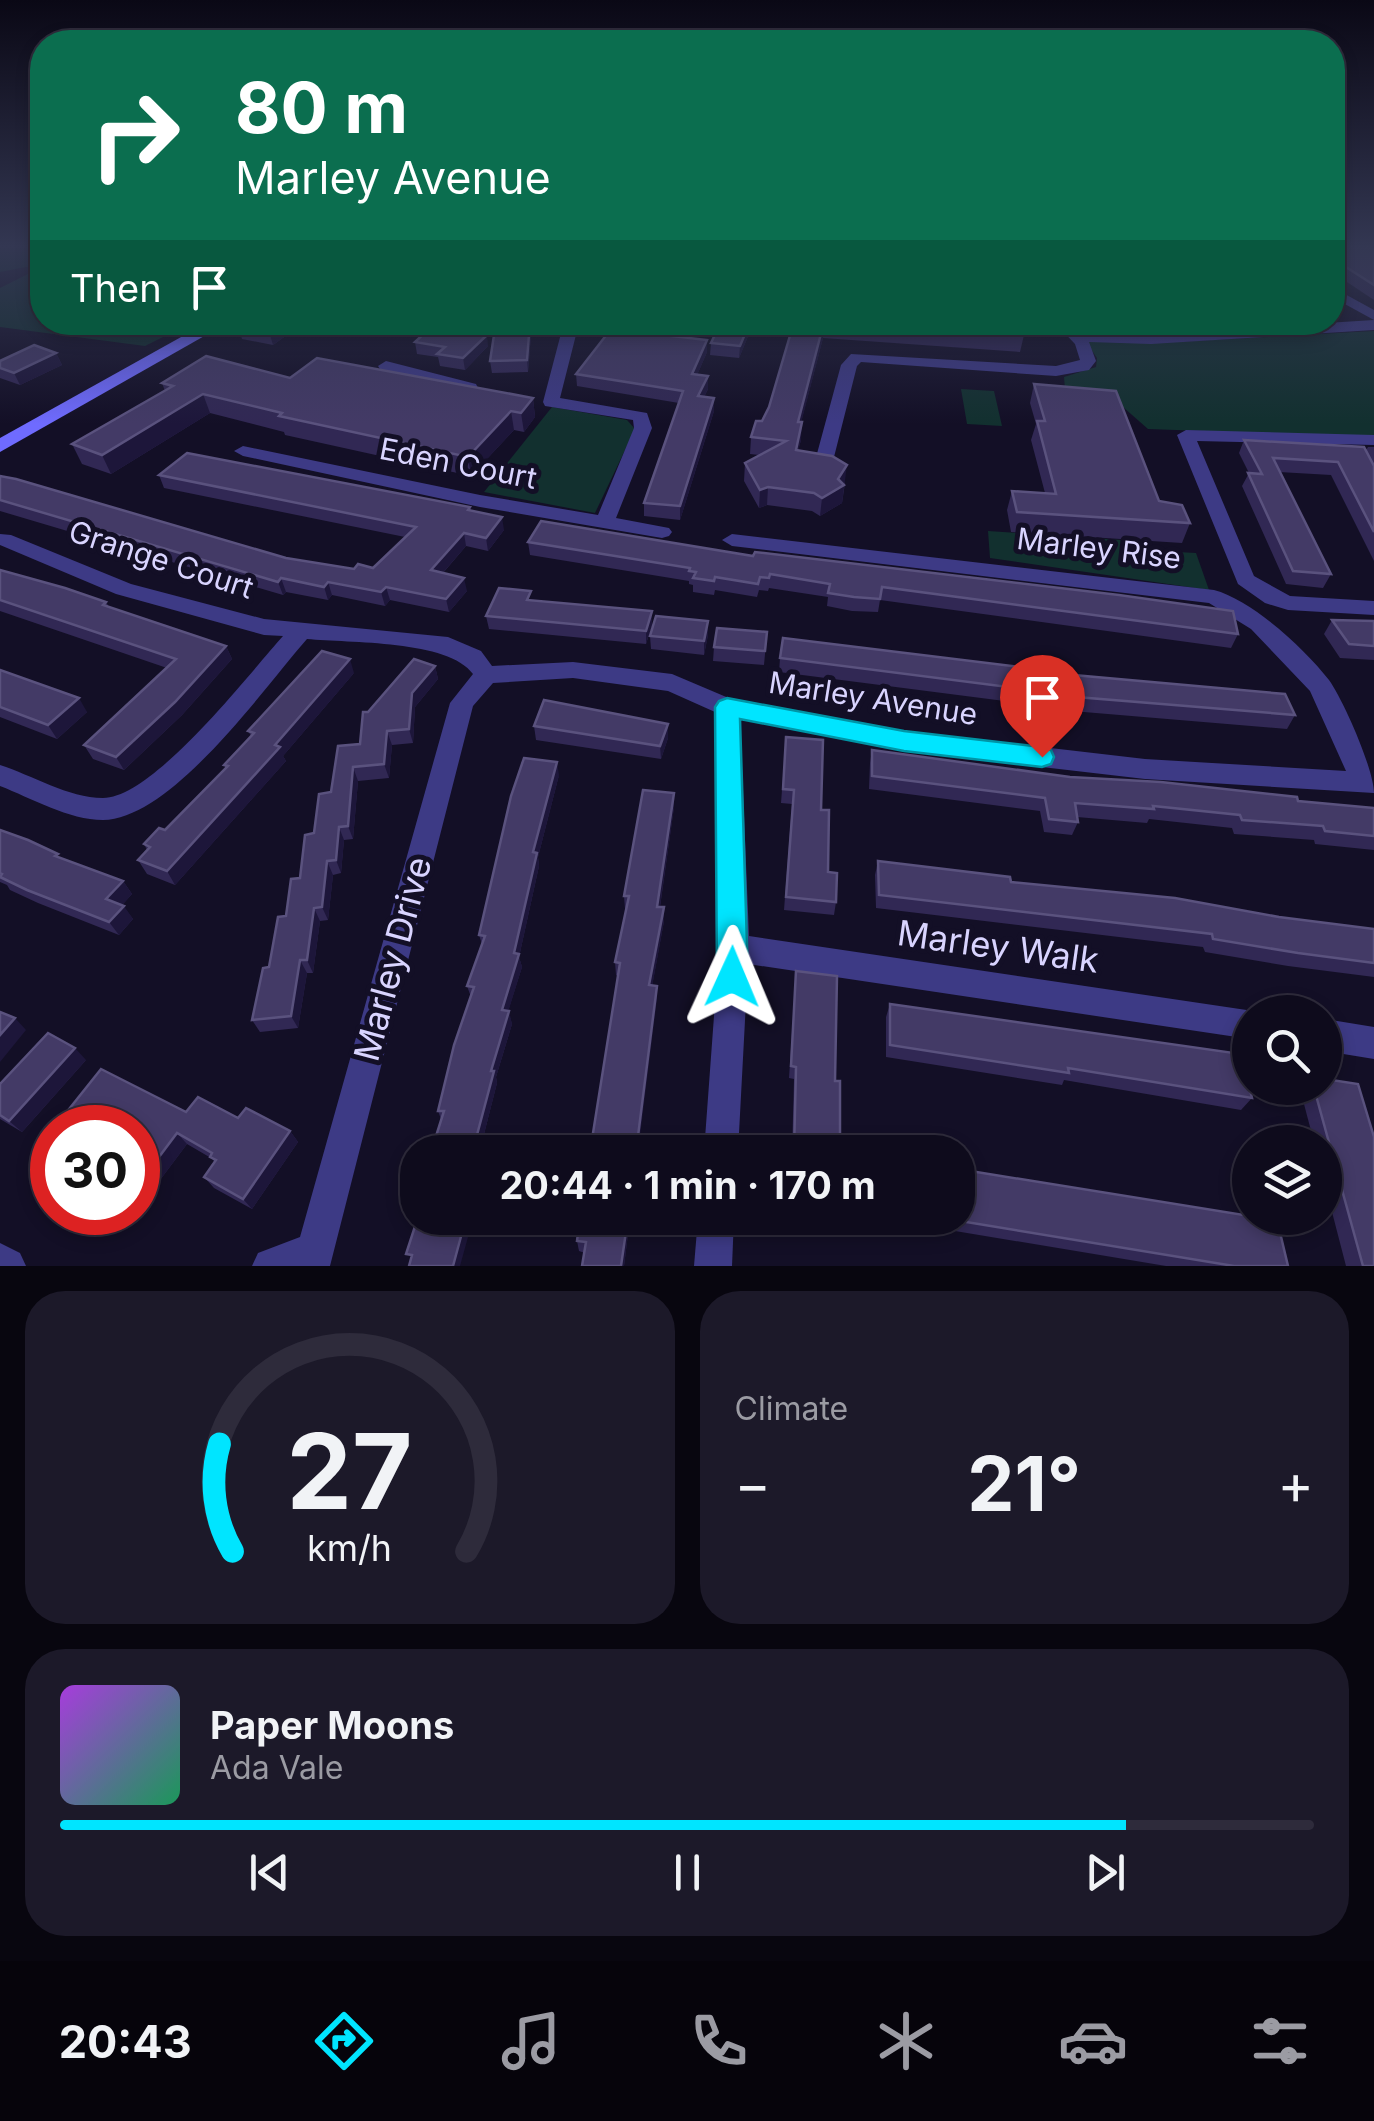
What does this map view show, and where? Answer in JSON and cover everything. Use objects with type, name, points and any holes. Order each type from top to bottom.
[{"type":"main road","points":[[0,446],[198,335]]},
{"type":"street","points":[[1345,327],[1374,325]]},
{"type":"street","points":[[567,335],[544,401],[641,418],[643,428],[605,521]]},
{"type":"street","points":[[824,461],[848,365],[857,356],[1056,371],[1082,367],[1088,361],[1076,335]]},
{"type":"street","points":[[1080,338],[1196,335]]},
{"type":"street","points":[[386,366],[488,391]]},
{"type":"street","points":[[1374,440],[1186,434],[1245,579],[1282,604],[1374,608]]},
{"type":"street","name":"Eden Court","points":[[243,451],[480,501],[662,532]]},
{"type":"street","name":"Grange Court","points":[[4,539],[124,589],[264,628],[448,645],[474,657],[486,675]]},
{"type":"street","name":"Marley Rise","points":[[732,540],[1214,597],[1259,624],[1320,686],[1369,783]]},
{"type":"street","points":[[0,775],[69,802],[103,809],[137,802],[171,776],[300,631]]},
{"type":"street","name":"Marley Avenue","points":[[486,675],[574,670],[672,682],[727,707],[922,743],[1145,769],[1369,783]]},
{"type":"street","name":"Marley Drive","points":[[271,1266],[314,1258],[462,704],[486,675]]},
{"type":"street","points":[[722,1135],[734,948],[727,707]]},
{"type":"street","name":"Marley Walk","points":[[734,948],[1232,1021]]},
{"type":"street","points":[[1342,1037],[1374,1042]]},
{"type":"street","points":[[713,1266],[715,1235]]},
{"type":"street","points":[[0,1262],[7,1266]]},
{"type":"green space","points":[[0,306],[30,306],[30,331],[0,327]]},
{"type":"green space","points":[[1374,331],[1374,437],[1148,429],[1123,407],[1065,389],[1064,377],[1096,367],[1097,358],[1087,343],[1090,340],[1175,342]]},
{"type":"green space","points":[[61,335],[167,335],[145,346]]},
{"type":"green space","points":[[961,389],[994,391],[1002,426],[967,424]]},
{"type":"green space","points":[[552,407],[627,420],[635,429],[595,513],[484,492]]},
{"type":"green space","points":[[988,531],[1137,541],[1140,550],[1196,553],[1209,590],[990,558]]},
{"type":"building","points":[[422,335],[487,335],[463,358],[437,354],[445,347],[415,342]]},
{"type":"building","points":[[494,335],[529,335],[527,360],[490,361]]},
{"type":"building","points":[[606,335],[707,340],[692,374],[708,376],[698,396],[714,398],[680,506],[644,503],[683,391],[576,374]]},
{"type":"building","points":[[715,335],[745,335],[740,346],[711,343]]},
{"type":"building","points":[[790,335],[821,335],[798,422],[802,422],[796,450],[832,456],[847,465],[838,479],[844,485],[822,498],[814,493],[768,487],[760,490],[745,463],[786,441],[751,437],[756,421],[762,421]]},
{"type":"building","points":[[34,345],[56,353],[14,373],[0,368],[0,361]]},
{"type":"building","points":[[206,356],[290,378],[317,358],[533,398],[521,413],[511,411],[468,457],[279,416],[282,413],[203,394],[102,455],[72,444],[173,386],[162,383]]},
{"type":"building","points":[[1034,384],[1116,391],[1159,501],[1182,505],[1190,523],[1017,512],[1012,491],[1056,494],[1037,421],[1045,421]]},
{"type":"building","points":[[1244,440],[1364,447],[1374,466],[1374,532],[1338,462],[1273,458],[1331,574],[1293,571],[1248,473],[1262,474]]},
{"type":"building","points":[[187,453],[470,507],[468,510],[502,517],[486,538],[464,533],[431,570],[464,578],[446,599],[386,587],[381,592],[328,582],[324,587],[281,578],[278,582],[0,500],[0,476],[286,558],[354,569],[358,564],[373,568],[416,527],[159,475]]},
{"type":"building","points":[[541,521],[753,556],[755,552],[1233,611],[1238,634],[882,587],[880,599],[854,597],[828,593],[830,584],[770,574],[769,578],[760,577],[758,584],[715,577],[714,581],[693,578],[696,572],[689,571],[690,568],[528,542]]},
{"type":"building","points":[[0,570],[65,588],[106,602],[103,605],[226,646],[175,702],[116,757],[84,745],[176,659],[0,600]]},
{"type":"building","points":[[499,588],[531,591],[527,600],[652,611],[646,631],[486,616]]},
{"type":"building","points":[[656,616],[708,621],[704,641],[650,636]]},
{"type":"building","points":[[1332,620],[1374,621],[1374,646],[1349,644]]},
{"type":"building","points":[[717,628],[767,632],[765,651],[714,647]]},
{"type":"building","points":[[783,638],[1029,671],[1285,694],[1295,715],[1040,694],[780,658]]},
{"type":"building","points":[[322,651],[350,659],[275,745],[280,747],[167,871],[138,860],[150,847],[144,844],[159,828],[165,830],[228,766],[224,765],[254,733],[248,731]]},
{"type":"building","points":[[414,659],[435,666],[412,693],[409,729],[387,731],[384,764],[353,767],[348,826],[339,827],[336,860],[327,861],[322,907],[314,908],[307,960],[300,960],[291,1016],[252,1020],[263,968],[269,967],[278,917],[286,916],[291,879],[300,878],[305,835],[314,833],[319,794],[331,792],[338,746],[360,744],[363,712],[368,712]]},
{"type":"building","points":[[0,670],[79,698],[48,725],[0,707]]},
{"type":"building","points":[[544,700],[668,724],[660,746],[534,726]]},
{"type":"building","points":[[786,737],[823,740],[821,810],[829,810],[828,872],[837,873],[836,902],[786,897],[794,790],[783,789]]},
{"type":"building","points":[[872,750],[1070,777],[1161,782],[1374,808],[1374,836],[1325,831],[1323,826],[1242,820],[1240,815],[1153,806],[1154,809],[1075,803],[1078,822],[1049,819],[1045,798],[872,776]]},
{"type":"building","points":[[524,758],[557,762],[533,852],[537,853],[514,953],[519,954],[502,1010],[509,1011],[477,1135],[436,1135],[444,1111],[438,1111],[454,1045],[474,987],[467,986],[485,936],[479,935],[511,796]]},
{"type":"building","points":[[643,790],[674,793],[657,907],[664,907],[649,985],[657,986],[638,1135],[593,1135],[620,963],[615,962],[629,896],[624,896]]},
{"type":"building","points":[[0,830],[123,881],[106,899],[124,906],[109,922],[0,877]]},
{"type":"building","points":[[878,861],[1010,877],[1011,882],[1175,898],[1374,929],[1374,963],[1213,939],[1212,934],[879,895]]},
{"type":"building","points":[[796,971],[837,976],[835,1081],[840,1081],[840,1135],[794,1135],[796,1067],[791,1066]]},
{"type":"building","points":[[890,1004],[1232,1053],[1232,1095],[1068,1068],[1069,1073],[890,1045]]},
{"type":"building","points":[[0,1012],[15,1018],[0,1035]]},
{"type":"building","points":[[48,1033],[75,1048],[9,1121],[0,1115],[0,1084]]},
{"type":"building","points":[[101,1069],[186,1112],[198,1097],[238,1118],[246,1108],[290,1131],[243,1199],[204,1177],[216,1160],[210,1157],[212,1153],[177,1133],[160,1156],[160,1105],[72,1105]]},
{"type":"building","points":[[1342,1082],[1358,1084],[1374,1137],[1374,1266],[1363,1266],[1342,1190],[1342,1125],[1324,1125],[1319,1105],[1342,1105]]},
{"type":"building","points":[[975,1172],[1232,1213],[1232,1235],[1281,1235],[1288,1266],[1234,1266],[975,1223]]},
{"type":"building","points":[[412,1235],[461,1235],[453,1266],[409,1266],[412,1255],[406,1254]]},
{"type":"building","points":[[578,1235],[626,1235],[621,1266],[582,1266],[586,1242],[577,1241]]},
{"type":"route","points":[[732,977],[727,707],[904,741],[1042,757]]}]
